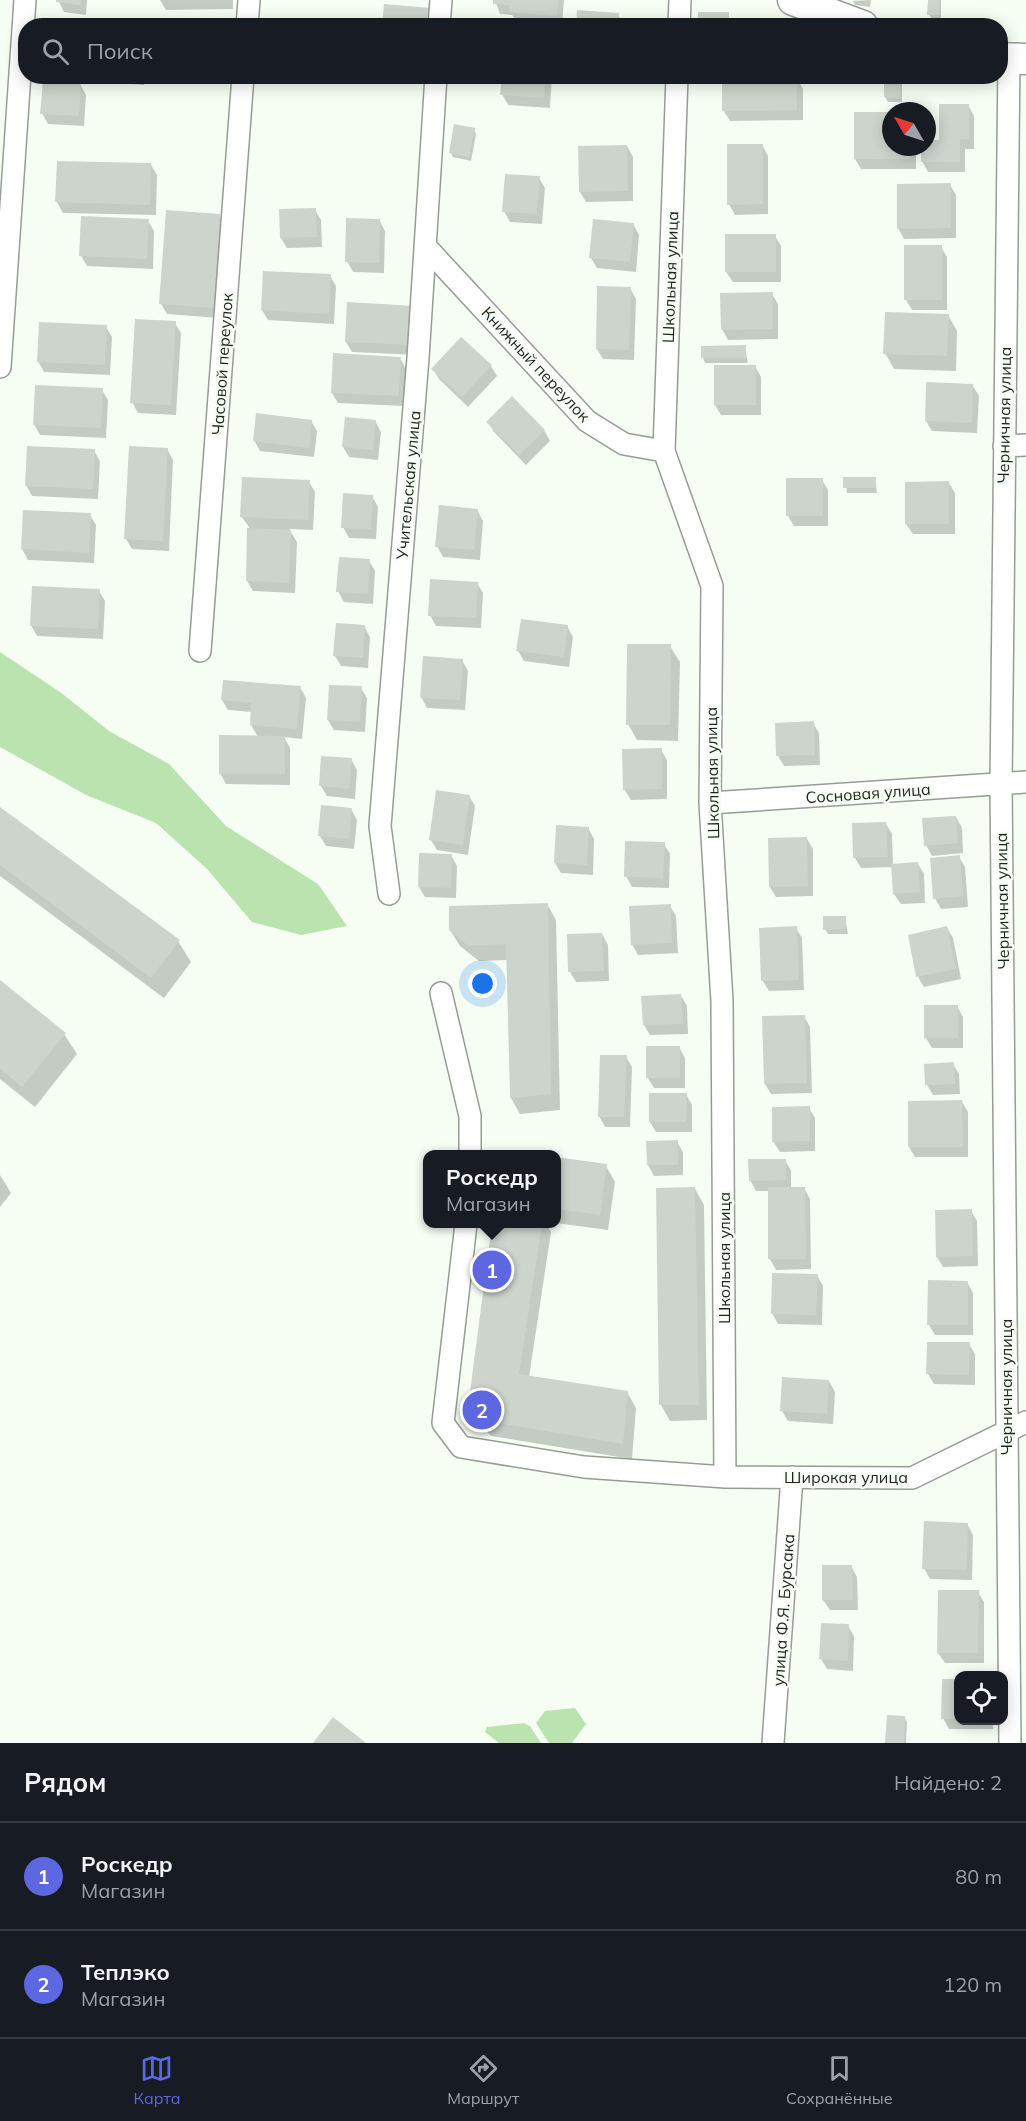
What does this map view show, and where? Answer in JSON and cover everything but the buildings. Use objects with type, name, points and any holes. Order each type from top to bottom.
[{"type":"street","points":[[24,18],[25,0]]},
{"type":"street","points":[[248,18],[249,0]]},
{"type":"street","points":[[440,18],[441,0]]},
{"type":"street","points":[[679,18],[680,0]]},
{"type":"street","points":[[792,0],[841,18]]},
{"type":"street","name":"Черничная улица","points":[[1010,1743],[1001,784],[1004,446],[1012,59]]},
{"type":"street","points":[[0,367],[19,84]]},
{"type":"street","name":"Часовой переулок","points":[[201,651],[242,84]]},
{"type":"street","name":"Учительская улица","points":[[389,894],[380,826],[426,247],[436,84]]},
{"type":"street","name":"Школьная улица","points":[[677,84],[664,451],[712,586],[710,803],[722,1001],[725,1477]]},
{"type":"street","name":"Книжный переулок","points":[[426,247],[587,421],[624,444],[664,451]]},
{"type":"street","points":[[1004,446],[1026,445]]},
{"type":"street","name":"Сосновая улица","points":[[710,803],[1026,782]]},
{"type":"street","points":[[441,993],[470,1116],[470,1150]]},
{"type":"street","name":"Широкая улица","points":[[466,1228],[443,1423],[460,1447],[584,1467],[725,1477],[912,1478],[1026,1422]]},
{"type":"street","name":"улица Ф.Я. Бурсака","points":[[773,1743],[792,1477]]},
{"type":"green space","points":[[0,652],[60,692],[109,731],[169,764],[226,826],[318,884],[347,926],[301,935],[252,922],[207,869],[156,823],[86,795],[0,747]]},
{"type":"green space","points":[[575,1708],[586,1724],[572,1743],[549,1743],[536,1723],[545,1711]]},
{"type":"green space","points":[[524,1723],[530,1726],[541,1743],[499,1743],[485,1732],[487,1727]]},
{"type":"place","name":"Роскедр","points":[[492,1270]]},
{"type":"place","name":"Теплэко","points":[[482,1410]]}]
